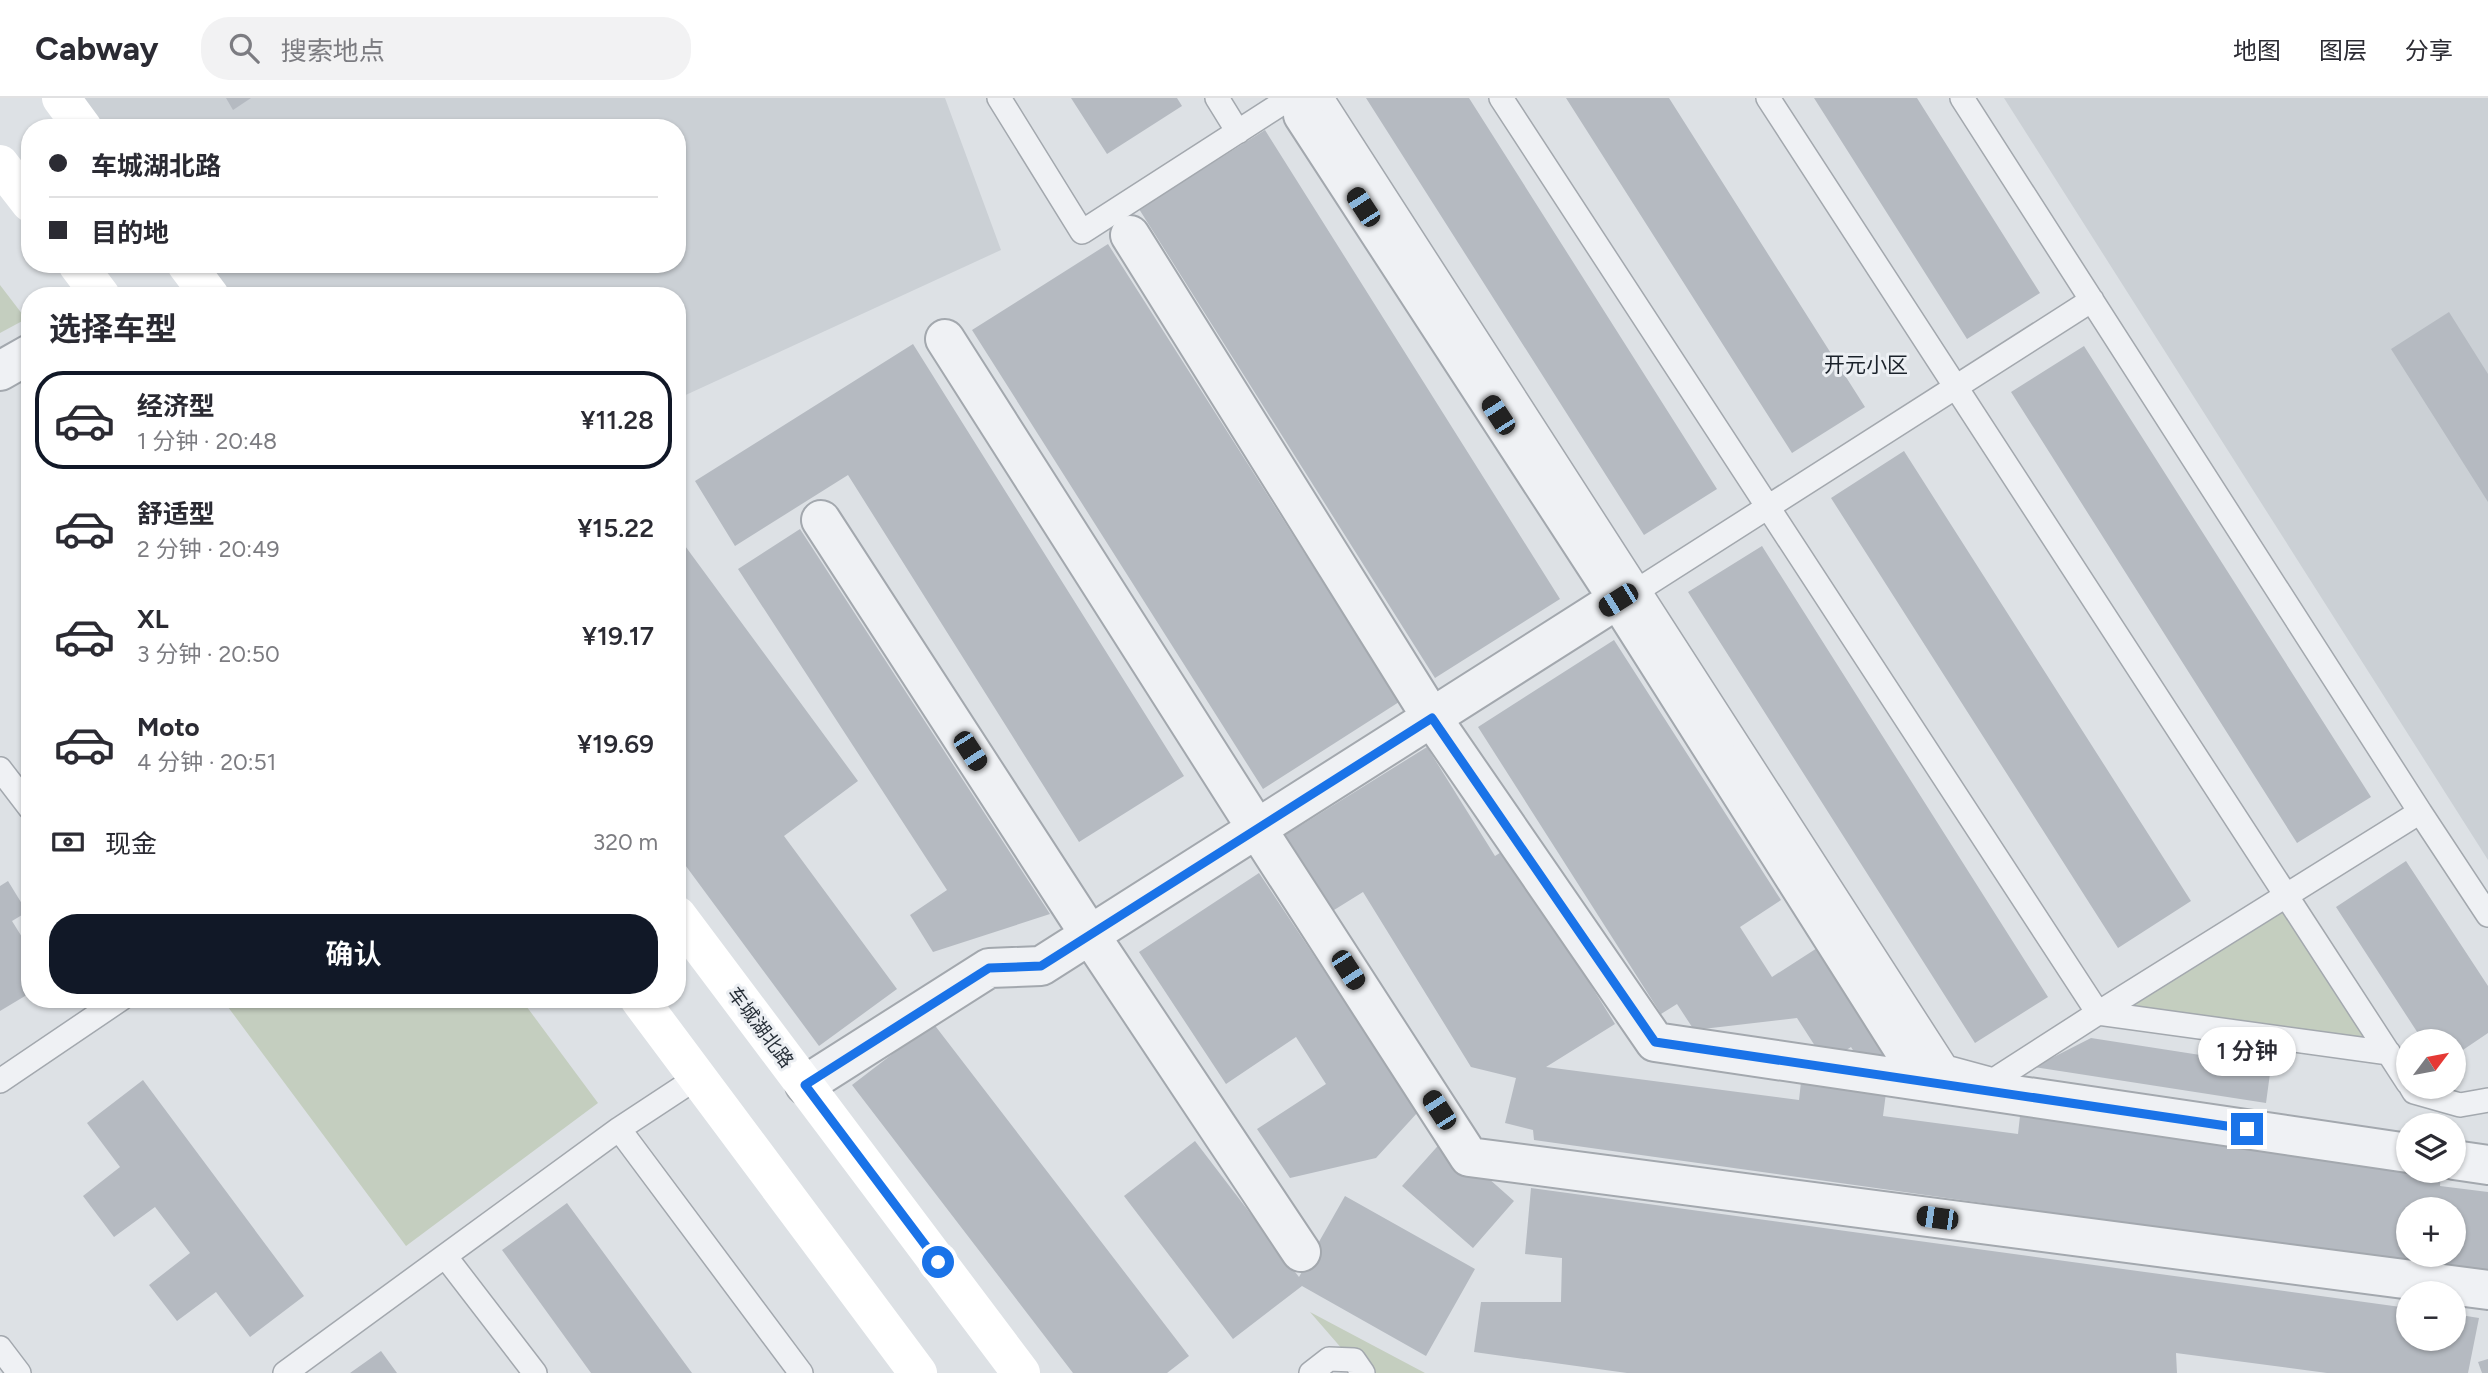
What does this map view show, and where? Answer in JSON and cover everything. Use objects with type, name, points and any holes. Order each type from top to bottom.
[{"type":"main road","points":[[61,98],[76,119]]},
{"type":"main road","points":[[0,164],[21,191]]},
{"type":"main road","name":"车城湖北路","points":[[686,927],[1021,1373]]},
{"type":"main road","points":[[646,1008],[918,1373]]},
{"type":"street","points":[[1305,104],[1628,595],[1918,1072]]},
{"type":"street","points":[[1130,235],[1432,718],[1655,1042],[2396,1151]]},
{"type":"street","points":[[945,339],[1469,1157],[2488,1290]]},
{"type":"street","points":[[0,371],[21,359]]},
{"type":"street","points":[[821,520],[1090,935],[1301,1252]]},
{"type":"street","points":[[805,1085],[989,968],[1041,966],[1628,595]]},
{"type":"street","points":[[2466,1162],[2488,1165]]},
{"type":"lane","points":[[999,98],[1082,232],[1238,132],[1305,104]]},
{"type":"lane","points":[[1217,98],[1238,132]]},
{"type":"lane","points":[[1501,98],[2098,1013],[2389,1053]]},
{"type":"lane","points":[[1768,98],[2396,1064]]},
{"type":"lane","points":[[1962,98],[2488,915]]},
{"type":"lane","points":[[2092,300],[1769,509],[1628,595],[1946,1067],[1994,1080],[2285,894],[2420,812]]},
{"type":"lane","points":[[0,769],[21,796]]},
{"type":"lane","points":[[0,1081],[108,1008]]},
{"type":"lane","points":[[285,1373],[619,1129],[698,1077]]},
{"type":"lane","points":[[2439,1099],[2460,1105],[2488,1100]]},
{"type":"lane","points":[[619,1129],[801,1373]]},
{"type":"lane","points":[[445,1256],[535,1373]]},
{"type":"lane","points":[[0,1348],[19,1373]]},
{"type":"lane","points":[[1311,1373],[1329,1359],[1354,1360],[1363,1373]]},
{"type":"shaded area","points":[[61,98],[945,98],[1001,250],[686,395],[686,287],[203,287],[193,273],[686,273],[686,119],[76,119]]},
{"type":"shaded area","points":[[2004,98],[2488,98],[2488,860]]},
{"type":"green space","points":[[0,285],[21,312],[21,322],[0,333]]},
{"type":"green space","points":[[2285,894],[2389,1053],[2098,1013]]},
{"type":"green space","points":[[229,1008],[528,1008],[598,1103],[406,1246]]},
{"type":"green space","points":[[1310,1312],[1425,1373],[1363,1373]]},
{"type":"building","points":[[226,98],[251,98],[233,110]]},
{"type":"building","points":[[1071,98],[1177,98],[1182,106],[1107,154]]},
{"type":"building","points":[[1366,98],[1469,98],[1717,489],[1644,535]]},
{"type":"building","points":[[1566,98],[1669,98],[1865,407],[1792,453]]},
{"type":"building","points":[[1814,98],[1917,98],[2040,293],[1967,339]]},
{"type":"building","points":[[1265,130],[1560,599],[1435,678],[1139,209]]},
{"type":"building","points":[[1108,244],[1399,702],[1263,789],[972,330]]},
{"type":"building","points":[[2449,312],[2488,374],[2488,502],[2391,349]]},
{"type":"building","points":[[913,344],[1184,776],[1079,842],[848,475],[735,546],[695,481]]},
{"type":"building","points":[[2084,346],[2371,797],[2297,843],[2011,392]]},
{"type":"building","points":[[1904,451],[2191,901],[2118,948],[1831,498]]},
{"type":"building","points":[[800,529],[1050,914],[933,952],[910,915],[947,890],[738,569]]},
{"type":"building","points":[[1762,546],[2048,997],[1975,1043],[1688,592]]},
{"type":"building","points":[[686,547],[858,781],[784,836],[897,989],[819,1046],[686,866]]},
{"type":"building","points":[[1614,640],[1781,900],[1740,927],[1772,977],[1828,941],[1897,1047],[1864,1068],[1851,1047],[1826,1063],[1797,1018],[1694,1030],[1677,1004],[1661,1014],[1478,727]]},
{"type":"building","points":[[1427,747],[1495,856],[1506,849],[1615,1024],[1546,1067],[1799,1100],[1801,1082],[1886,1093],[1883,1116],[2018,1134],[2020,1116],[2396,1163],[2396,1183],[2440,1183],[2440,1186],[2488,1192],[2488,1274],[2438,1267],[2466,1267],[2466,1197],[2396,1197],[2396,1261],[1534,1140],[1533,1130],[1505,1123],[1516,1078],[1471,1067],[1363,892],[1326,915],[1279,839]]},
{"type":"building","points":[[2406,861],[2488,986],[2488,1033],[2466,1048],[2466,1029],[2415,1029],[2336,907]]},
{"type":"building","points":[[1259,873],[1418,1112],[1376,1158],[1290,1178],[1257,1129],[1326,1084],[1296,1037],[1226,1084],[1139,952]]},
{"type":"building","points":[[8,881],[21,902],[21,916],[12,921],[21,936],[21,998],[0,1011],[0,886]]},
{"type":"building","points":[[933,1023],[1189,1356],[1167,1373],[1073,1373],[852,1085]]},
{"type":"building","points":[[2091,1038],[2271,1066],[2266,1103],[2034,1067]]},
{"type":"building","points":[[143,1080],[304,1296],[250,1337],[216,1292],[177,1321],[149,1285],[190,1253],[155,1207],[114,1237],[83,1196],[120,1167],[87,1123]]},
{"type":"building","points":[[1444,1139],[1514,1201],[1473,1248],[1402,1186]]},
{"type":"building","points":[[1195,1141],[1299,1277],[1345,1196],[1475,1269],[1426,1356],[1302,1286],[1233,1339],[1124,1196]]},
{"type":"building","points":[[1531,1188],[2396,1306],[2396,1351],[2466,1351],[2466,1316],[2479,1318],[2468,1373],[2327,1373],[2176,1353],[2177,1373],[1627,1373],[1474,1352],[1481,1302],[1561,1302],[1562,1258],[1525,1254]]},
{"type":"building","points":[[567,1203],[692,1373],[591,1373],[502,1250]]},
{"type":"building","points":[[381,1351],[397,1373],[350,1373]]},
{"type":"building","points":[[2488,1359],[2488,1373],[2482,1373],[2478,1362]]},
{"type":"district","name":"开元小区","points":[[1866,365]]},
{"type":"route","points":[[938,1262],[805,1085],[989,968],[1041,966],[1432,718],[1655,1042],[2247,1129]]}]
